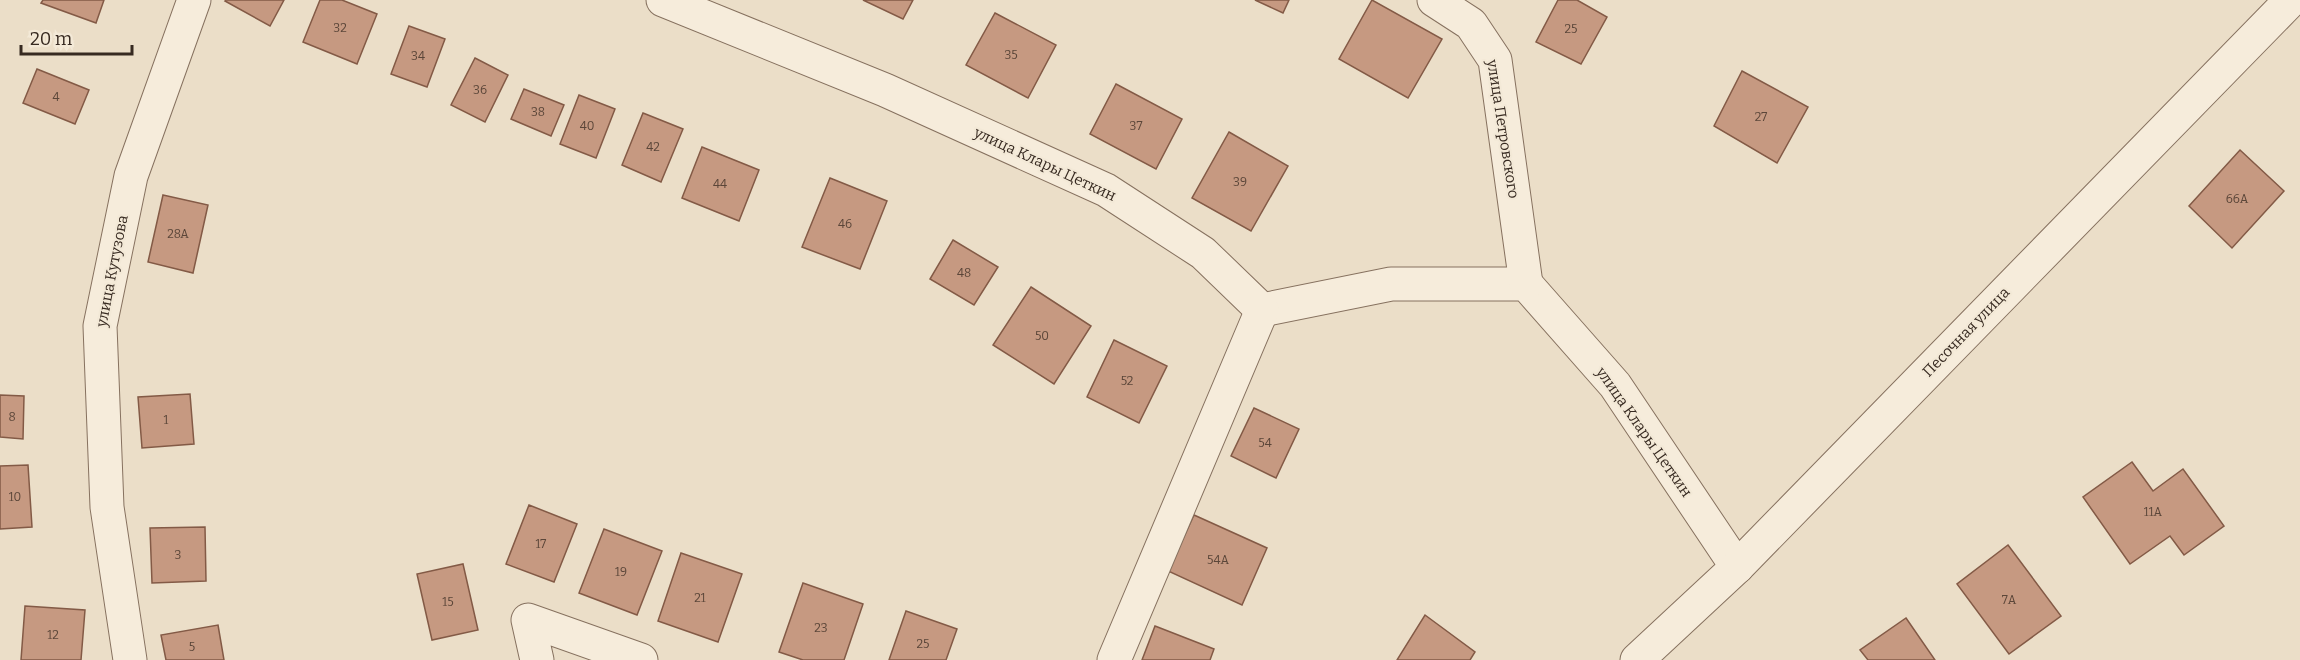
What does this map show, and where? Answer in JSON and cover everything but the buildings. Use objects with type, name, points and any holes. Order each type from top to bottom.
[{"type":"street","name":"улица Кутузова","points":[[130,660],[107,507],[100,326],[131,176],[194,0]]},
{"type":"street","name":"улица Клары Цеткин","points":[[663,0],[885,90],[1106,190],[1203,253],[1262,310]]},
{"type":"street","name":"улица Петровского","points":[[1434,0],[1471,24],[1495,60],[1526,284]]},
{"type":"street","name":"Песочная улица","points":[[1637,660],[1737,567],[2291,0]]},
{"type":"street","points":[[1114,660],[1262,310],[1391,284],[1526,284]]},
{"type":"street","name":"улица Клары Цеткин","points":[[1526,284],[1615,386],[1737,567]]},
{"type":"street","points":[[537,660],[528,620],[641,660]]}]
